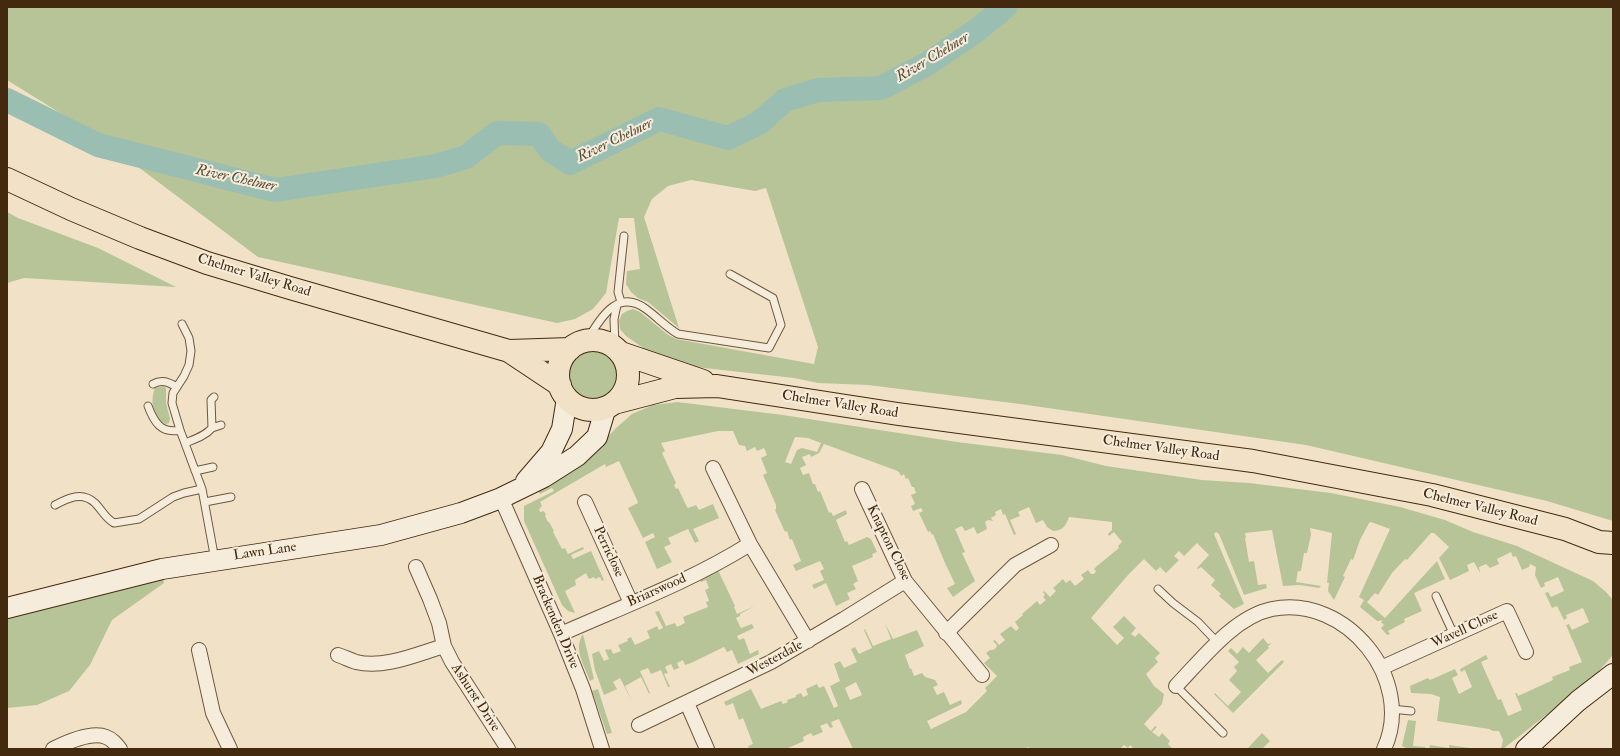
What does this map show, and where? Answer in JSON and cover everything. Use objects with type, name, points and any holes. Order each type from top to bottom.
[{"type":"main road","name":"Chelmer Valley Road","points":[[7,179],[78,212],[140,238],[207,262],[290,288],[509,351],[563,391]]},
{"type":"main road","points":[[604,341],[618,350],[626,363],[628,379],[622,395],[610,405],[593,410],[585,409],[579,407],[563,391],[559,367],[562,359],[578,344],[604,341]]},
{"type":"main road","name":"Chelmer Valley Road","points":[[509,351],[578,344]]},
{"type":"main road","name":"Chelmer Valley Road","points":[[618,350],[717,386]]},
{"type":"main road","name":"Chelmer Valley Road","points":[[610,405],[675,387],[717,386],[898,414],[1253,461],[1432,495],[1565,529],[1608,548]]},
{"type":"street","name":"Lawn Lane","points":[[519,489],[551,452],[562,430],[563,391]]},
{"type":"street","name":"Lawn Lane","points":[[7,608],[155,571],[215,560],[381,535],[460,513],[501,498],[560,468],[577,456],[597,437],[610,405]]},
{"type":"street","points":[[713,468],[750,544],[808,641]]},
{"type":"street","name":"Knapton Close","points":[[862,489],[905,581],[946,633],[982,675]]},
{"type":"street","name":"Brackenden Drive","points":[[501,498],[561,634],[583,689],[602,749]]},
{"type":"street","name":"Perriclose","points":[[585,502],[631,603]]},
{"type":"street","name":"Briarswood","points":[[561,634],[728,558],[750,544]]},
{"type":"street","points":[[946,633],[1015,565],[1050,545]]},
{"type":"street","name":"Ashurst Drive","points":[[416,567],[434,611],[444,646],[452,662],[508,749]]},
{"type":"street","name":"Westerdale","points":[[639,725],[771,662],[905,581]]},
{"type":"street","points":[[1176,686],[1238,624],[1253,615],[1272,609],[1286,608],[1303,609],[1322,613],[1356,634],[1367,645],[1381,668],[1387,684],[1391,702],[1391,722],[1384,749]]},
{"type":"street","name":"Wavell Close","points":[[1381,668],[1507,611],[1526,652]]},
{"type":"street","points":[[338,655],[356,662],[375,663],[392,661],[444,646]]},
{"type":"street","points":[[199,650],[213,713],[230,749]]},
{"type":"street","points":[[1526,749],[1610,672]]},
{"type":"street","points":[[687,703],[707,749]]},
{"type":"street","points":[[53,749],[81,739],[105,736],[112,740],[120,749]]},
{"type":"lane","points":[[618,350],[614,319],[619,303],[618,292],[624,236]]},
{"type":"lane","points":[[578,344],[603,315],[619,303],[628,301],[644,308],[669,329],[678,334],[769,348],[782,325],[773,298],[730,274]]},
{"type":"lane","points":[[182,324],[189,338],[191,351],[189,365],[178,387],[173,393],[172,403],[180,430],[202,489],[215,560]]},
{"type":"lane","points":[[152,384],[159,381],[168,381],[178,387]]},
{"type":"lane","points":[[212,428],[211,400],[214,397]]},
{"type":"lane","points":[[148,406],[152,416],[164,430],[171,432],[180,430]]},
{"type":"lane","points":[[185,443],[198,439],[212,428],[221,425]]},
{"type":"lane","points":[[195,471],[213,467]]},
{"type":"lane","points":[[54,505],[70,497],[83,496],[94,502],[108,519],[114,523],[139,519],[162,504],[184,493],[202,489]]},
{"type":"lane","points":[[205,502],[231,497]]},
{"type":"lane","points":[[1158,589],[1172,603],[1198,622],[1218,643]]},
{"type":"lane","points":[[1436,596],[1454,635]]},
{"type":"lane","points":[[1176,686],[1223,733]]},
{"type":"lane","points":[[1391,709],[1411,711]]},
{"type":"green space","points":[[7,7],[1613,7],[1613,521],[1547,501],[1306,445],[1020,404],[868,385],[818,383],[794,378],[695,367],[649,352],[626,336],[620,329],[619,320],[622,314],[633,309],[640,312],[667,334],[676,339],[814,364],[818,347],[766,188],[755,191],[691,180],[668,186],[652,199],[644,217],[679,328],[648,302],[638,298],[631,292],[626,284],[627,271],[640,269],[634,218],[619,218],[606,293],[593,309],[575,319],[557,323],[258,257],[97,136],[7,80]]},
{"type":"green space","points":[[7,212],[18,218],[98,248],[176,287],[24,278],[7,283]]},
{"type":"green space","points":[[599,349],[604,350],[612,356],[618,364],[618,384],[612,392],[604,398],[589,399],[584,398],[576,392],[570,384],[569,369],[570,364],[576,356],[584,350]]},
{"type":"green space","points":[[164,386],[166,388],[166,403],[170,419],[169,423],[166,424],[161,422],[153,409],[153,393],[155,388]]},
{"type":"green space","points":[[677,402],[783,415],[957,442],[1062,455],[1106,466],[1202,480],[1249,483],[1331,493],[1400,507],[1445,520],[1473,532],[1517,546],[1593,581],[1613,600],[1613,655],[1592,679],[1503,749],[1501,749],[1503,740],[1499,731],[1437,721],[1440,697],[1431,694],[1411,693],[1410,686],[1428,678],[1430,680],[1455,669],[1458,675],[1452,678],[1459,694],[1472,687],[1465,670],[1461,672],[1460,669],[1486,655],[1488,659],[1481,662],[1498,700],[1501,699],[1508,716],[1522,710],[1515,693],[1517,693],[1518,696],[1553,680],[1552,677],[1570,670],[1569,667],[1582,662],[1566,625],[1569,624],[1572,630],[1589,622],[1583,608],[1566,615],[1567,618],[1564,620],[1557,606],[1552,608],[1545,593],[1548,592],[1551,597],[1564,591],[1558,577],[1544,583],[1545,586],[1541,588],[1535,575],[1536,567],[1530,564],[1529,567],[1522,570],[1516,556],[1513,557],[1511,552],[1497,559],[1499,564],[1490,568],[1486,564],[1479,567],[1480,573],[1474,562],[1467,565],[1469,571],[1450,580],[1439,558],[1449,547],[1434,533],[1431,533],[1407,560],[1405,559],[1392,573],[1378,595],[1375,593],[1367,602],[1385,618],[1437,561],[1445,579],[1414,593],[1422,611],[1404,619],[1405,622],[1388,631],[1390,634],[1387,635],[1381,628],[1384,625],[1381,622],[1383,620],[1377,621],[1360,607],[1364,600],[1359,597],[1390,529],[1371,522],[1369,523],[1360,540],[1353,560],[1351,559],[1343,576],[1345,577],[1334,600],[1328,591],[1329,583],[1327,583],[1332,533],[1310,528],[1311,535],[1307,553],[1304,553],[1301,571],[1298,571],[1296,582],[1321,586],[1319,588],[1300,585],[1283,586],[1272,530],[1245,533],[1249,562],[1254,561],[1258,585],[1266,584],[1267,588],[1244,595],[1219,534],[1216,532],[1214,534],[1244,604],[1234,609],[1219,596],[1221,594],[1211,585],[1215,580],[1201,567],[1198,569],[1197,568],[1209,555],[1197,543],[1184,556],[1179,551],[1174,556],[1179,560],[1166,573],[1160,567],[1156,571],[1144,559],[1128,575],[1091,618],[1117,645],[1124,638],[1113,627],[1124,616],[1136,628],[1131,634],[1135,637],[1139,633],[1160,653],[1155,658],[1158,662],[1146,674],[1154,686],[1164,694],[1162,704],[1144,724],[1151,731],[1155,726],[1157,727],[1152,732],[1159,737],[1162,733],[1170,741],[1168,744],[1173,749],[1134,749],[1130,745],[1128,748],[1124,745],[1120,749],[1031,749],[1028,747],[1026,749],[853,749],[839,719],[831,722],[833,727],[830,728],[827,723],[820,726],[823,732],[813,736],[811,733],[803,737],[804,741],[786,749],[749,749],[748,746],[753,744],[743,718],[739,720],[733,703],[726,706],[724,702],[751,689],[761,709],[781,701],[783,704],[788,702],[787,700],[796,697],[796,695],[801,693],[803,697],[808,695],[806,689],[817,684],[819,688],[824,686],[834,708],[838,706],[830,686],[840,681],[834,664],[840,661],[844,668],[857,662],[851,649],[855,647],[859,654],[872,648],[864,630],[865,629],[873,646],[891,639],[885,623],[893,639],[917,630],[924,646],[905,655],[914,676],[922,673],[925,677],[935,680],[938,685],[933,687],[937,695],[944,692],[950,705],[961,700],[962,704],[927,721],[931,729],[966,712],[987,691],[985,688],[997,676],[984,663],[990,658],[986,653],[996,648],[997,645],[993,641],[995,640],[999,645],[1005,640],[1000,634],[1011,626],[1016,631],[1019,628],[1015,622],[1023,615],[1022,614],[1037,601],[1040,605],[1046,600],[1043,597],[1045,595],[1043,592],[1044,591],[1050,597],[1056,591],[1053,588],[1063,579],[1066,583],[1070,580],[1075,586],[1084,579],[1081,575],[1088,570],[1091,574],[1094,574],[1096,571],[1094,569],[1119,548],[1118,546],[1122,542],[1114,532],[1109,536],[1108,534],[1112,530],[1112,522],[1069,517],[1063,527],[1059,530],[1053,531],[1047,527],[1043,520],[1036,523],[1029,507],[1018,512],[1020,516],[1010,520],[1016,534],[1014,535],[1005,514],[1003,515],[1001,509],[995,512],[996,515],[991,518],[993,521],[988,520],[985,522],[987,529],[977,534],[974,527],[965,531],[962,526],[955,529],[965,552],[962,553],[975,581],[953,597],[947,588],[955,584],[933,534],[932,535],[930,531],[928,532],[919,513],[923,511],[921,508],[913,511],[911,506],[915,504],[911,495],[916,493],[908,478],[906,479],[904,474],[901,476],[899,472],[895,470],[824,444],[819,453],[811,457],[810,454],[802,457],[806,465],[800,468],[803,475],[809,473],[813,484],[815,484],[818,492],[820,491],[829,513],[831,512],[833,516],[846,510],[847,514],[836,520],[845,542],[847,541],[849,545],[867,537],[871,539],[877,552],[872,554],[873,557],[852,566],[858,581],[853,584],[856,589],[847,593],[850,599],[836,606],[826,583],[814,589],[812,585],[824,580],[820,571],[824,569],[820,561],[796,571],[793,565],[801,561],[792,539],[790,540],[787,531],[785,532],[775,510],[776,505],[763,475],[767,473],[761,458],[767,455],[764,448],[757,451],[755,447],[747,451],[745,446],[739,445],[733,431],[718,431],[661,443],[665,451],[662,453],[676,483],[674,485],[676,489],[678,488],[687,507],[696,505],[699,510],[713,504],[719,518],[693,529],[699,541],[695,543],[688,529],[668,538],[671,544],[664,547],[672,562],[657,569],[645,542],[655,537],[653,533],[643,538],[628,508],[638,503],[619,461],[606,467],[605,464],[540,502],[542,506],[539,509],[540,512],[544,511],[545,516],[562,549],[565,548],[568,554],[583,547],[584,549],[571,555],[573,559],[591,551],[604,580],[602,581],[600,577],[589,579],[586,573],[575,580],[576,585],[565,591],[575,613],[568,611],[562,605],[524,521],[524,506],[554,491],[552,488],[540,494],[538,490],[598,447],[632,414],[653,405]],"holes":[[[795,437],[808,438],[821,443],[817,452],[802,448],[797,450],[791,464],[785,462]],[[856,682],[862,695],[850,700],[845,688]]]},
{"type":"green space","points":[[718,570],[735,606],[734,607],[737,614],[755,606],[740,614],[740,616],[736,618],[741,628],[752,624],[754,628],[737,636],[739,640],[744,638],[750,654],[758,650],[759,654],[738,664],[732,650],[727,652],[724,647],[685,665],[683,660],[677,663],[679,668],[674,670],[671,664],[665,667],[668,673],[664,674],[670,687],[668,687],[661,670],[651,674],[648,668],[640,671],[650,693],[649,694],[641,677],[625,686],[632,701],[620,678],[613,682],[617,689],[604,695],[595,670],[592,654],[599,651],[604,661],[609,659],[605,650],[611,649],[613,654],[621,651],[618,645],[628,641],[627,639],[631,637],[635,645],[650,638],[647,631],[657,626],[659,630],[663,628],[655,612],[659,611],[666,626],[675,623],[677,627],[685,623],[683,617],[708,607],[706,602],[709,601],[705,590],[709,588],[706,580],[701,582],[700,580]]},
{"type":"green space","points":[[163,575],[164,583],[112,620],[90,665],[69,691],[37,705],[7,708],[7,617]]},
{"type":"green space","points":[[583,634],[594,679],[590,681],[579,651],[580,640]]},
{"type":"green space","points":[[1263,638],[1268,644],[1272,643],[1268,646],[1269,648],[1256,660],[1268,673],[1282,660],[1284,662],[1233,713],[1214,694],[1215,693],[1228,706],[1241,692],[1229,680],[1237,671],[1234,667],[1239,662],[1228,651],[1231,648],[1237,654],[1243,647],[1249,653]]},
{"type":"green space","points":[[598,689],[612,733],[607,734],[592,691]]},
{"type":"green space","points":[[1408,720],[1416,721],[1413,746],[1425,747],[1425,749],[1408,749],[1402,746]]},
{"type":"green space","points":[[1262,733],[1270,741],[1262,749],[1247,749]]},
{"type":"green space","points":[[1430,745],[1449,748],[1449,745],[1477,749],[1429,749]]},
{"type":"waterway","name":"River Chelmer","points":[[7,100],[98,145],[275,190],[436,166],[466,157],[497,133],[539,134],[550,150],[570,163],[659,119],[728,138],[759,123],[785,100],[818,90],[881,88],[927,64],[976,31],[1005,7]]}]
